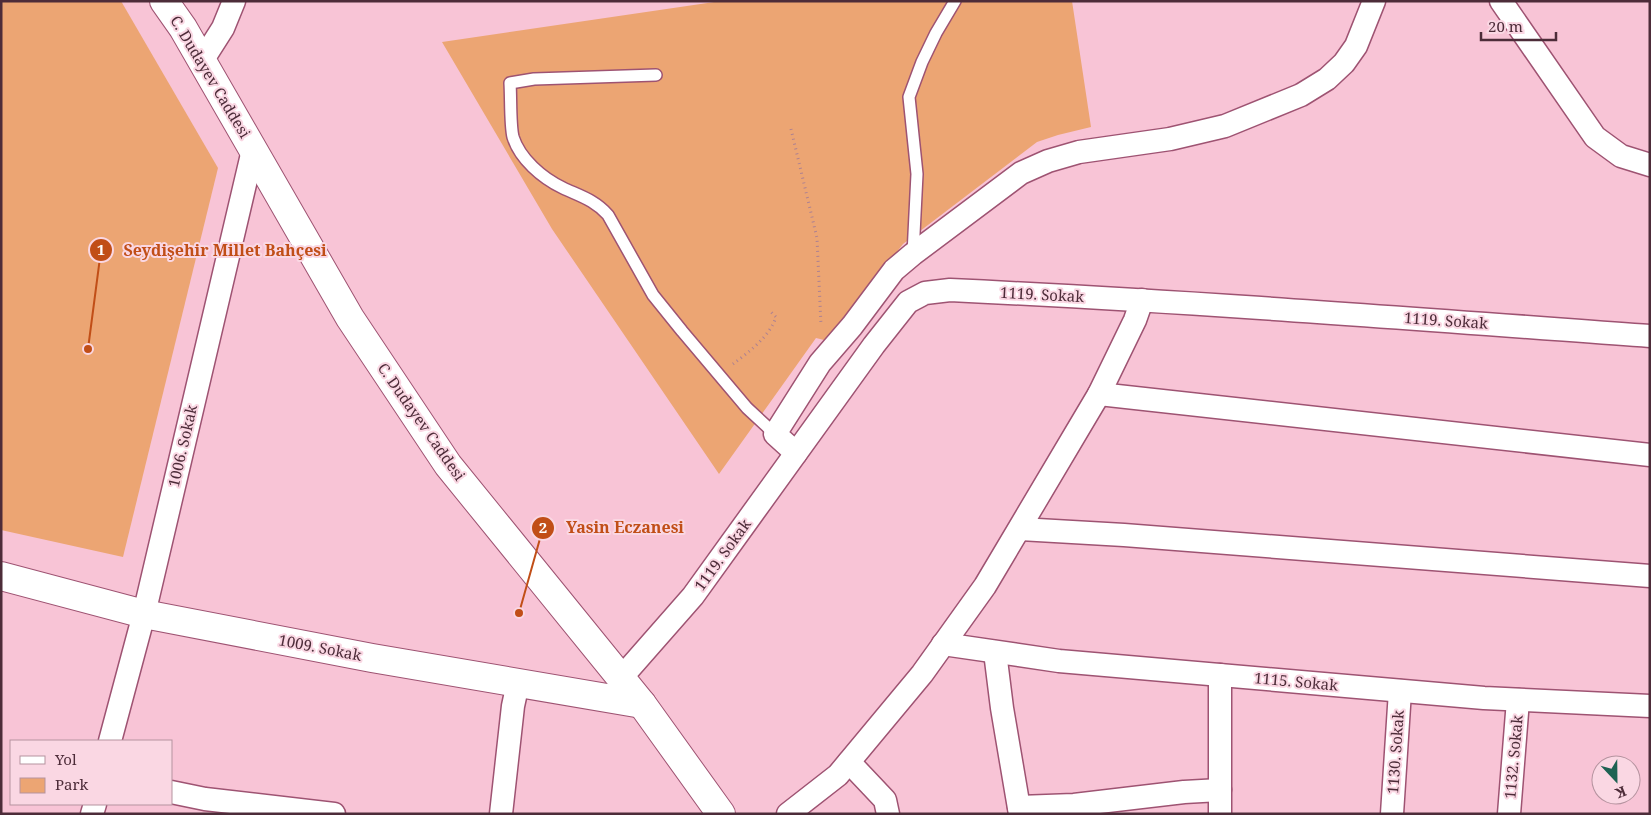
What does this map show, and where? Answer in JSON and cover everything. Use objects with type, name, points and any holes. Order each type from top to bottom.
[{"type":"street","name":"C. Dudayev Caddesi","points":[[164,1],[202,61],[350,318],[448,465],[642,704],[720,814]]},
{"type":"street","points":[[202,61],[223,28],[234,1]]},
{"type":"street","points":[[796,453],[775,434],[820,363],[852,326],[894,270],[913,254],[1021,173],[1048,161],[1079,152],[1170,140],[1225,126],[1301,95],[1327,80],[1344,63],[1356,46],[1374,1]]},
{"type":"street","points":[[1501,1],[1595,138],[1621,156],[1650,165]]},
{"type":"street","name":"1006. Sokak","points":[[110,740],[144,614],[253,150]]},
{"type":"street","name":"1119. Sokak","points":[[621,678],[693,596],[874,345],[908,302],[925,293],[950,290],[1142,300],[1650,336]]},
{"type":"street","points":[[788,814],[838,775],[922,674],[985,586],[1099,394],[1135,320],[1142,300]]},
{"type":"street","points":[[1099,394],[1650,455]]},
{"type":"street","points":[[1020,529],[1124,535],[1650,576]]},
{"type":"street","name":"1009. Sokak","points":[[1,576],[144,614],[372,658],[642,704]]},
{"type":"street","name":"1115. Sokak","points":[[943,644],[1059,661],[1400,691],[1518,700],[1650,706]]},
{"type":"street","points":[[994,652],[1019,810],[1074,806],[1184,792],[1220,790]]},
{"type":"street","points":[[1220,675],[1220,814]]},
{"type":"street","points":[[501,814],[513,706],[518,684]]},
{"type":"street","name":"1130. Sokak","points":[[1392,814],[1400,691]]},
{"type":"street","name":"1132. Sokak","points":[[1509,814],[1518,700]]},
{"type":"street","points":[[849,762],[885,800],[888,814]]},
{"type":"street","points":[[172,792],[205,799],[334,814]]},
{"type":"lane","points":[[913,254],[917,174],[909,97],[936,32],[955,1]]},
{"type":"lane","points":[[656,75],[534,79],[510,83],[513,136],[525,159],[539,173],[557,185],[598,204],[608,215],[653,295],[747,408],[775,434]]},
{"type":"path","points":[[791,129],[817,238],[821,320],[820,363]]},
{"type":"path","points":[[719,376],[746,355],[773,326],[776,317],[770,311]]},
{"type":"green space","points":[[1,1],[121,1],[218,168],[123,557],[1,530]]},
{"type":"green space","points":[[721,1],[1072,1],[1091,127],[1037,142],[903,244],[828,341],[816,338],[719,474],[552,229],[442,42]]},
{"type":"place","name":"Seydişehir Millet Bahçesi","points":[[88,349]]},
{"type":"place","name":"Yasin Eczanesi","points":[[519,613]]}]
